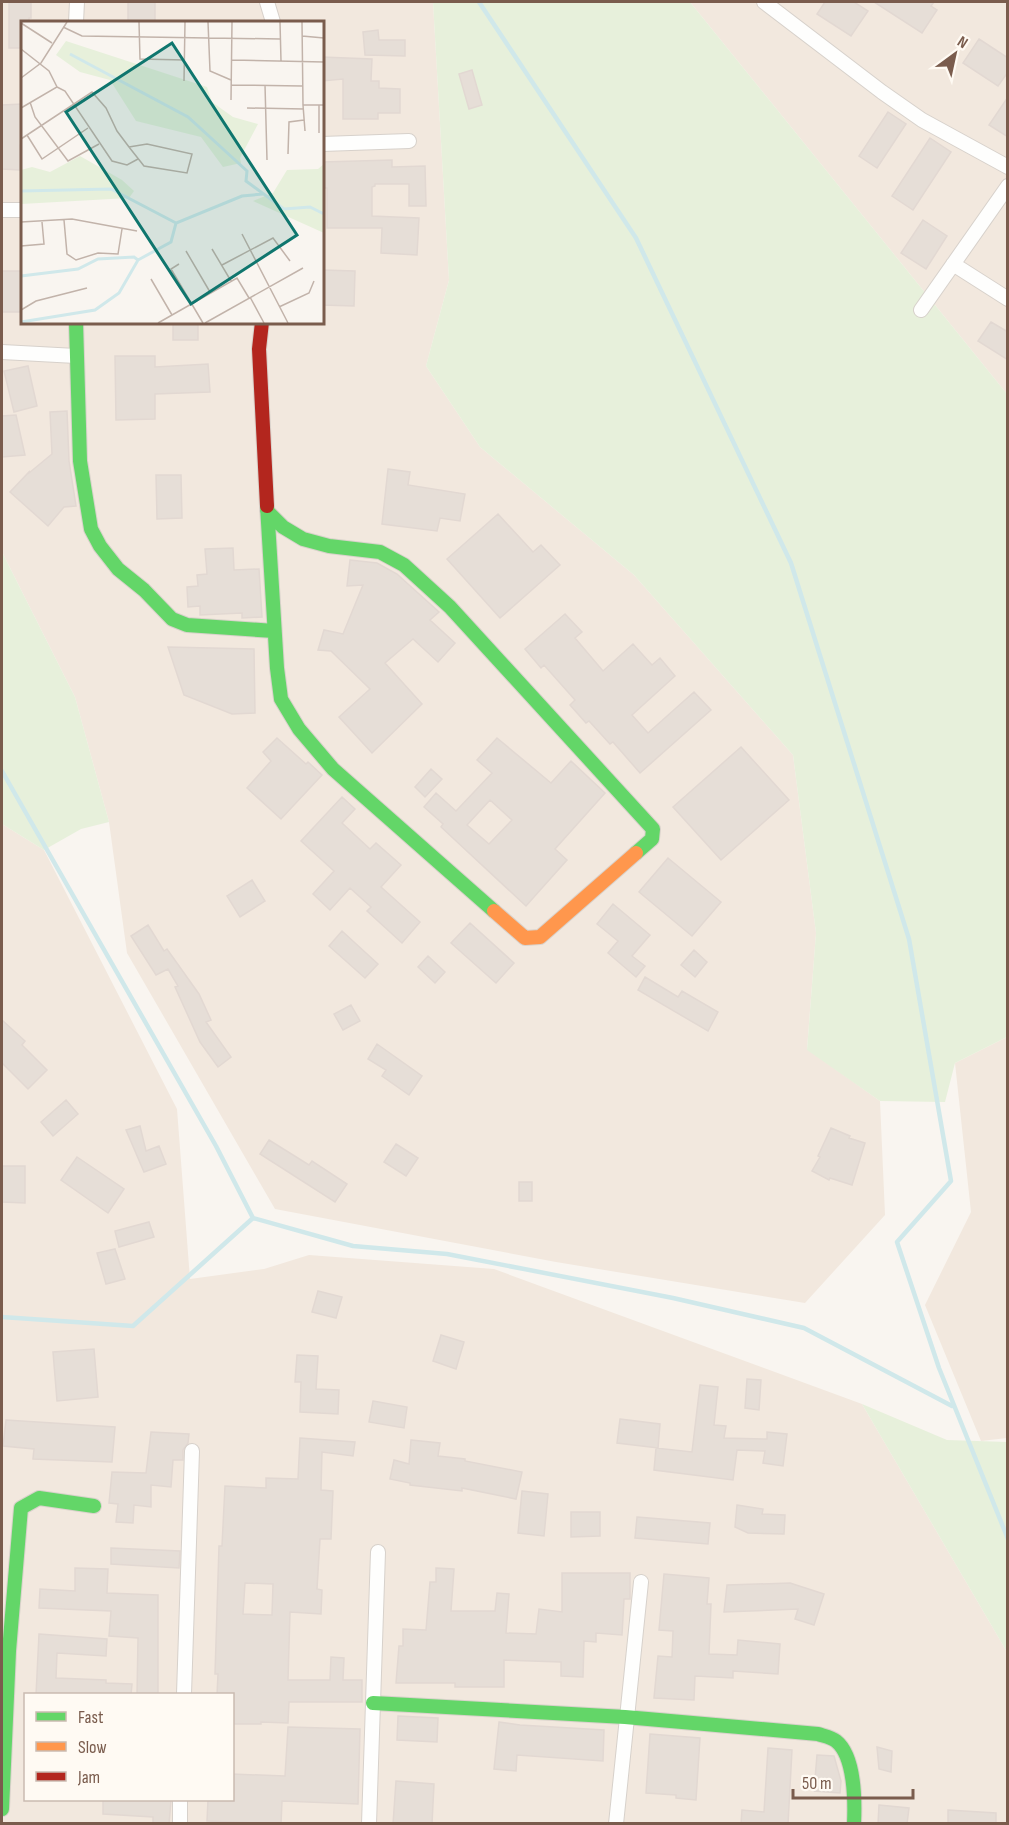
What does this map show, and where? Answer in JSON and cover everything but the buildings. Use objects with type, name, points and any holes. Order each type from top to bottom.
[{"type":"street","points":[[76,21],[77,2]]},
{"type":"street","points":[[267,2],[273,21]]},
{"type":"street","points":[[764,2],[922,120],[1008,166]]},
{"type":"street","points":[[324,144],[409,141]]},
{"type":"street","points":[[921,310],[1008,186]]},
{"type":"street","points":[[2,210],[21,210]]},
{"type":"street","points":[[953,264],[1008,299]]},
{"type":"street","points":[[76,324],[80,462],[91,529],[100,546],[118,569],[144,590],[172,619],[187,625],[274,631]]},
{"type":"street","points":[[262,324],[259,349],[267,511],[274,631],[281,699],[299,729],[333,769],[418,847],[525,938],[540,937],[652,839],[653,829],[450,607],[404,565],[380,552],[329,546],[303,539],[284,527],[267,511]]},
{"type":"street","points":[[2,352],[76,356]]},
{"type":"street","points":[[184,1693],[192,1451]]},
{"type":"street","points":[[2,1809],[9,1651],[21,1508],[39,1498],[94,1506]]},
{"type":"street","points":[[369,1824],[378,1552]]},
{"type":"street","points":[[615,1824],[641,1582]]},
{"type":"street","points":[[373,1703],[625,1717],[818,1734],[836,1740],[847,1759],[855,1802],[854,1824]]},
{"type":"street","points":[[180,1801],[180,1824]]},
{"type":"shaded area","points":[[2,2],[433,2],[449,280],[426,366],[480,447],[634,575],[793,755],[816,933],[807,1049],[880,1101],[885,1215],[805,1303],[556,1262],[275,1209],[127,953],[109,822],[75,697],[2,552]]},
{"type":"shaded area","points":[[690,2],[1007,2],[1007,394]]},
{"type":"shaded area","points":[[2,824],[44,850],[177,1109],[190,1279],[264,1269],[309,1255],[494,1269],[862,1404],[1007,1652],[1007,1823],[2,1823]]},
{"type":"shaded area","points":[[1007,1037],[1007,1438],[981,1441],[925,1305],[971,1212],[955,1063]]},
{"type":"green space","points":[[433,2],[690,2],[1007,394],[1007,1037],[955,1063],[945,1102],[880,1101],[807,1050],[816,933],[793,755],[634,575],[480,447],[426,366],[449,280]]},
{"type":"green space","points":[[2,552],[75,697],[109,822],[81,829],[44,850],[2,824]]},
{"type":"green space","points":[[862,1404],[947,1440],[1007,1442],[1007,1652]]},
{"type":"waterway","points":[[479,2],[636,238],[791,563],[909,939],[951,1181],[897,1242],[939,1368],[1008,1539]]},
{"type":"waterway","points":[[2,771],[216,1146],[253,1218]]},
{"type":"waterway","points":[[2,1317],[133,1326],[253,1218],[353,1246],[447,1254],[673,1298],[804,1328],[952,1406]]},
{"type":"traffic: fast","points":[[76,324],[80,461],[91,529],[100,546],[118,569],[144,590],[172,619],[187,625],[274,631]]},
{"type":"traffic: fast","points":[[267,506],[281,699],[299,729],[333,769],[494,911]]},
{"type":"traffic: fast","points":[[267,511],[283,527],[303,539],[329,546],[380,552],[404,565],[450,607],[653,829],[652,839],[636,853]]},
{"type":"traffic: fast","points":[[2,1809],[9,1651],[21,1508],[39,1498],[94,1506]]},
{"type":"traffic: fast","points":[[373,1703],[625,1717],[818,1734],[836,1741],[847,1757],[852,1780],[854,1824]]},
{"type":"traffic: slow","points":[[494,911],[525,938],[540,937],[636,853]]},
{"type":"traffic: jam","points":[[262,324],[259,349],[267,506]]}]
